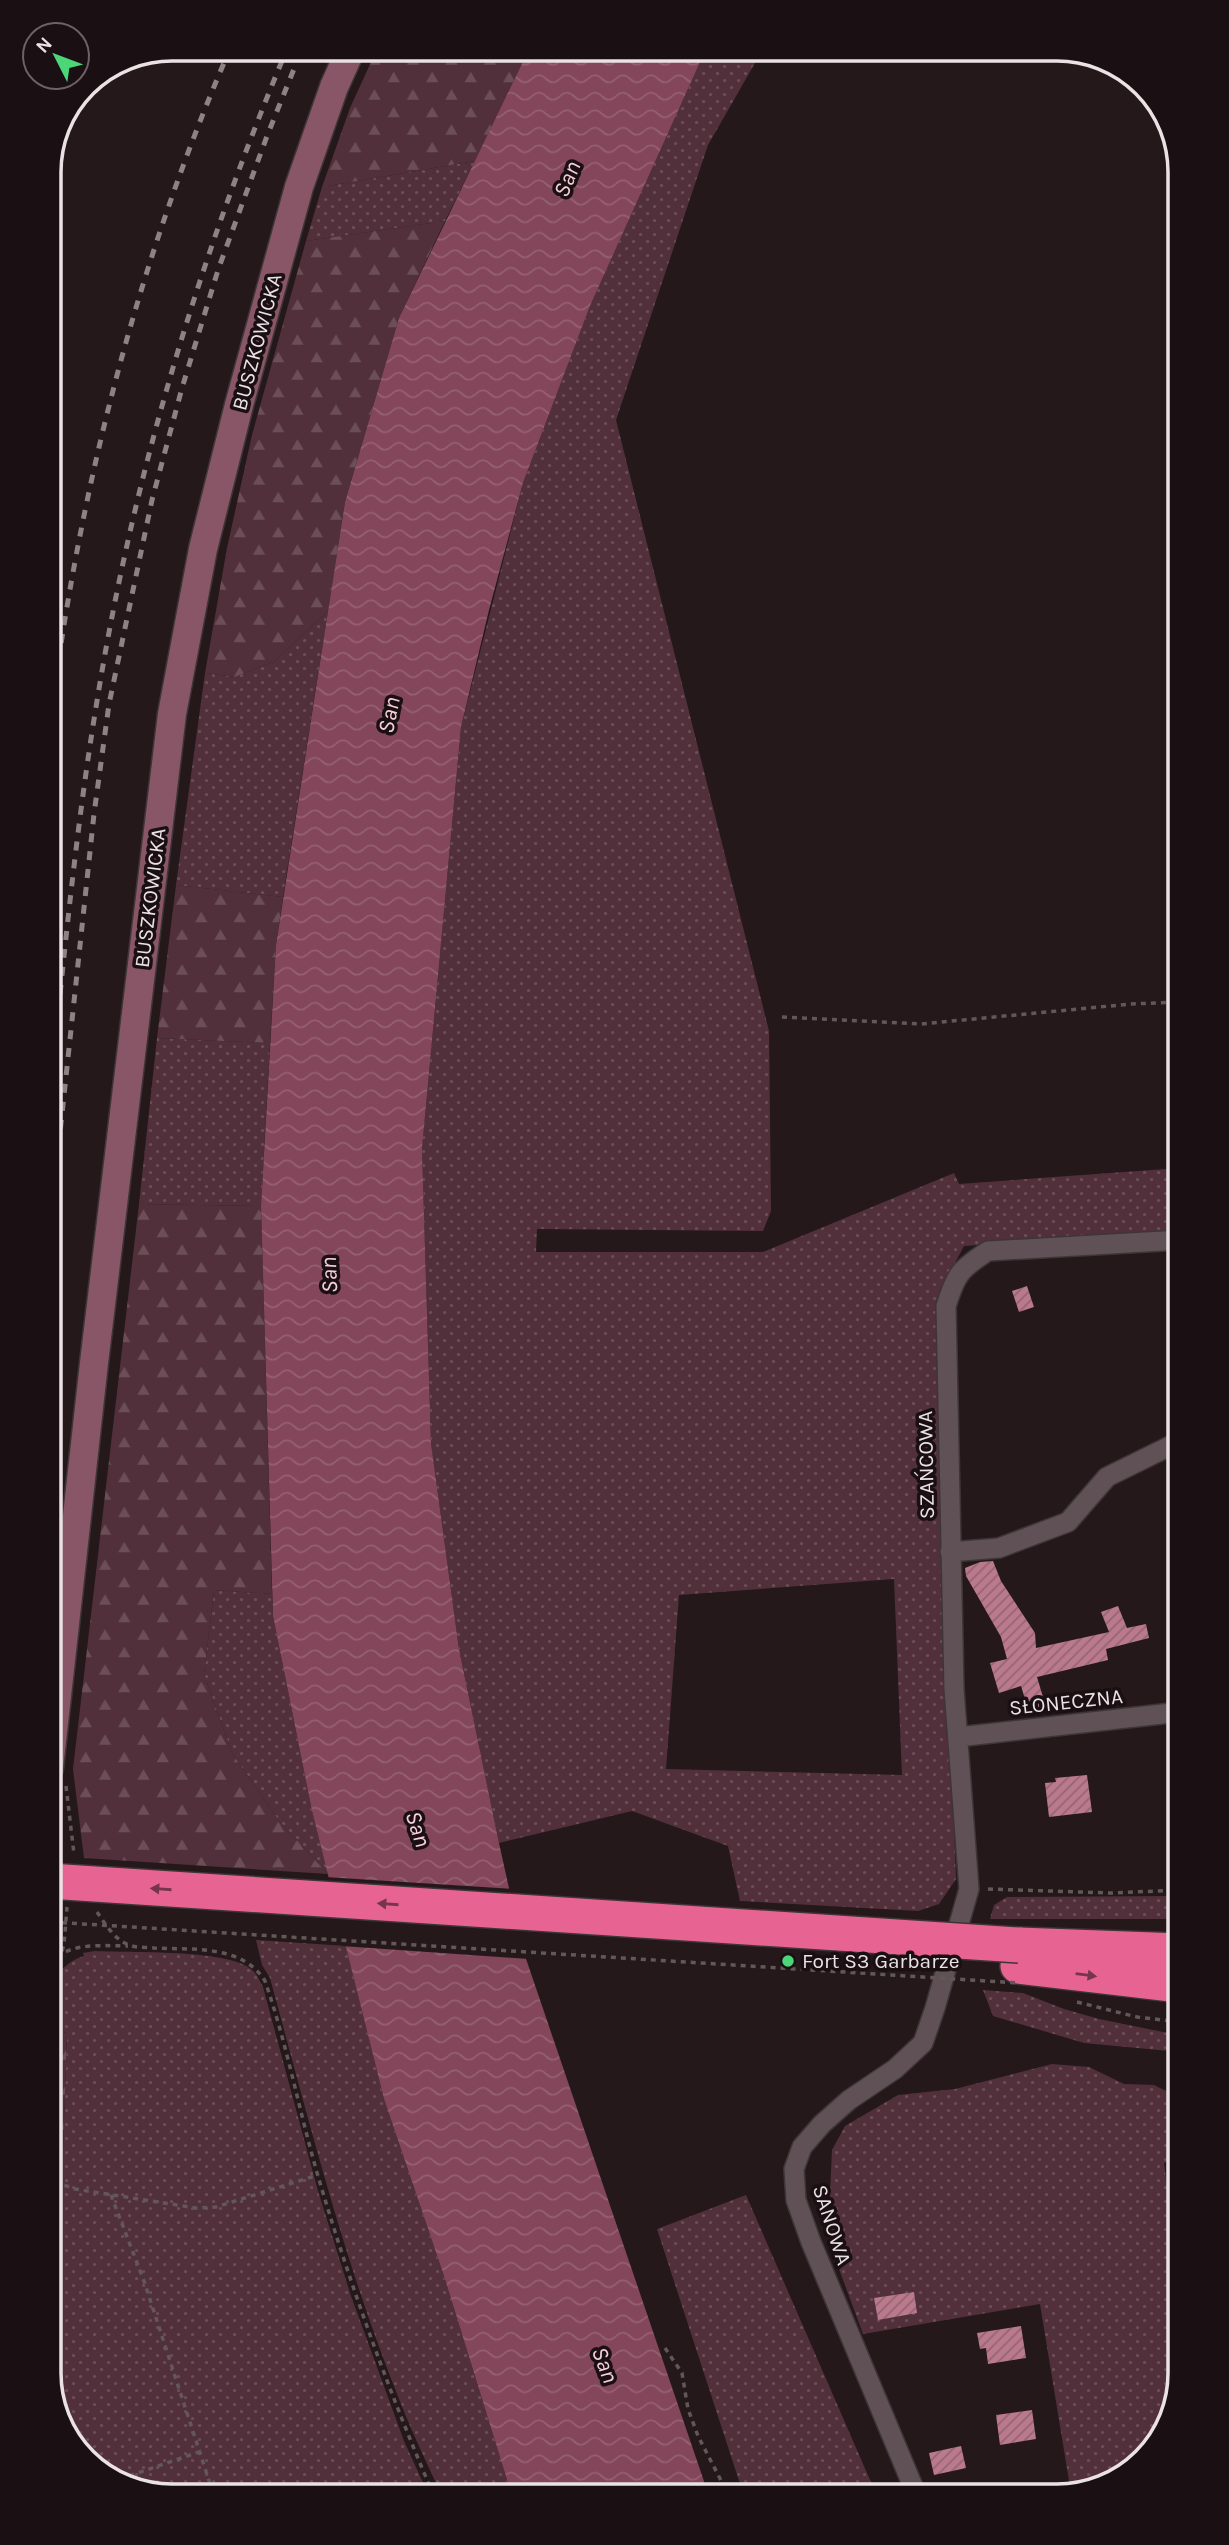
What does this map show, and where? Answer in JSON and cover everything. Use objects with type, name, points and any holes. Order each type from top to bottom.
[{"type":"highway","points":[[62,1872],[1018,1965],[1168,1984]]},
{"type":"highway","points":[[61,1906],[1018,1965],[1168,1952]]},
{"type":"street","name":"BUSZKOWICKA","points":[[61,1729],[97,1336],[172,714],[203,549],[239,405],[299,187],[346,61]]},
{"type":"street","name":"SZAŃCOWA","points":[[969,1889],[954,1689],[950,1552],[946,1306],[954,1279],[968,1264],[988,1251],[1168,1241]]},
{"type":"street","points":[[950,1552],[999,1548],[1068,1522],[1107,1477],[1168,1447]]},
{"type":"street","name":"SŁONECZNA","points":[[958,1737],[1168,1713]]},
{"type":"street","name":"SANOWA","points":[[912,2484],[811,2242],[796,2200],[794,2169],[802,2147],[822,2124],[849,2100],[895,2069],[923,2043],[969,1889]]},
{"type":"path","points":[[782,1017],[921,1024],[1168,1002]]},
{"type":"path","points":[[61,1852],[62,1872]]},
{"type":"path","points":[[969,1889],[1111,1893],[1168,1891]]},
{"type":"path","points":[[91,1904],[112,1934],[130,1946]]},
{"type":"path","points":[[61,1924],[1018,1965]]},
{"type":"path","points":[[61,1955],[92,1945],[214,1951],[246,1961],[260,1972],[271,1998],[318,2175],[355,2293],[399,2415],[428,2484]]},
{"type":"path","points":[[1076,2002],[1137,2017],[1168,2021]]},
{"type":"path","points":[[61,2184],[75,2189],[196,2208],[216,2207],[318,2175]]},
{"type":"path","points":[[111,2195],[144,2281],[210,2484]]},
{"type":"path","points":[[665,2348],[682,2374],[688,2409],[723,2484]]},
{"type":"path","points":[[131,2475],[199,2452]]},
{"type":"green space","points":[[372,61],[523,61],[475,161],[322,187],[350,108]]},
{"type":"green space","points":[[701,61],[756,61],[708,145],[616,420],[769,1031],[771,1211],[763,1231],[537,1229],[536,1252],[763,1252],[954,1173],[959,1184],[1168,1169],[1168,1232],[964,1246],[942,1287],[944,1576],[956,1879],[939,1904],[918,1911],[740,1901],[728,1846],[632,1811],[499,1843],[459,1649],[431,1443],[422,1149],[461,727],[523,483],[590,306]],"holes":[[[894,1579],[902,1775],[666,1769],[679,1595]]]},
{"type":"green space","points":[[475,161],[445,221],[306,241],[322,187]]},
{"type":"green space","points":[[445,221],[399,318],[345,502],[328,611],[275,661],[235,677],[205,673],[227,548],[252,435],[306,241]]},
{"type":"green space","points":[[328,611],[283,897],[176,885],[205,673],[235,677],[275,661]]},
{"type":"green space","points":[[176,885],[283,897],[276,945],[270,1043],[157,1038]]},
{"type":"green space","points":[[157,1038],[270,1043],[261,1206],[139,1204]]},
{"type":"green space","points":[[139,1204],[261,1206],[272,1594],[214,1590],[204,1674],[232,1753],[279,1821],[328,1874],[84,1858],[73,1769]]},
{"type":"green space","points":[[214,1590],[272,1594],[273,1616],[312,1811],[328,1874],[279,1821],[232,1753],[204,1674]]},
{"type":"green space","points":[[1168,1896],[1168,1919],[990,1919],[994,1905],[1007,1897]]},
{"type":"green space","points":[[256,1940],[346,1946],[384,2099],[444,2276],[508,2484],[437,2484],[406,2416],[362,2299],[270,1978],[262,1965]]},
{"type":"green space","points":[[83,1953],[177,1953],[221,1958],[251,1969],[258,1978],[263,1987],[318,2191],[351,2296],[404,2441],[424,2484],[150,2482],[136,2478],[105,2461],[76,2428],[63,2395],[61,2373],[61,2181],[67,2033],[61,2032],[61,1972],[72,1961],[84,1956]]},
{"type":"green space","points":[[983,1990],[1023,1993],[1099,2019],[1168,2033],[1168,2051],[1084,2043],[993,2016]]},
{"type":"green space","points":[[61,2032],[67,2033],[61,2179]]},
{"type":"green space","points":[[1052,2064],[1089,2067],[1124,2084],[1154,2085],[1168,2092],[1168,2162],[1164,2163],[1168,2195],[1167,2388],[1156,2422],[1135,2451],[1112,2469],[1079,2482],[1069,2483],[1040,2304],[863,2334],[828,2239],[832,2150],[845,2126],[898,2095],[955,2089]]},
{"type":"green space","points":[[746,2195],[872,2484],[740,2484],[657,2229]]},
{"type":"water","name":"San","points":[[523,61],[701,61],[590,306],[523,483],[489,610],[461,727],[422,1149],[431,1443],[459,1649],[499,1843],[522,1947],[705,2484],[508,2484],[444,2276],[384,2099],[312,1811],[273,1616],[261,1206],[276,945],[345,502],[399,318]]},
{"type":"pier","points":[[325,1877],[513,1889],[529,1959],[342,1946]]},
{"type":"building","points":[[1027,1286],[1034,1307],[1019,1312],[1012,1291]]},
{"type":"building","points":[[993,1561],[1001,1581],[1035,1633],[1036,1648],[1109,1632],[1101,1612],[1118,1606],[1127,1628],[1146,1624],[1149,1638],[1106,1649],[1108,1660],[1037,1677],[1046,1707],[1028,1709],[1021,1686],[999,1693],[990,1663],[1007,1659],[1001,1637],[966,1576],[965,1568],[980,1562]]},
{"type":"building","points":[[1087,1775],[1092,1812],[1049,1817],[1045,1783],[1056,1782],[1055,1778]]},
{"type":"building","points":[[914,2292],[917,2313],[878,2320],[874,2298]]},
{"type":"building","points":[[1021,2326],[1026,2358],[988,2364],[986,2348],[980,2349],[977,2333]]},
{"type":"building","points":[[1032,2410],[1036,2439],[1000,2445],[996,2415]]},
{"type":"building","points":[[961,2446],[966,2468],[934,2475],[929,2453]]},
{"type":"railway","points":[[61,644],[94,470],[139,298],[196,131],[225,61]]},
{"type":"railway","points":[[61,987],[89,751],[112,617],[130,534],[172,369],[198,288],[225,208],[282,61]]},
{"type":"railway","points":[[61,1123],[94,814],[109,704],[152,500],[218,270],[297,61]]},
{"type":"place","name":"Fort S3 Garbarze","points":[[788,1961]]}]
